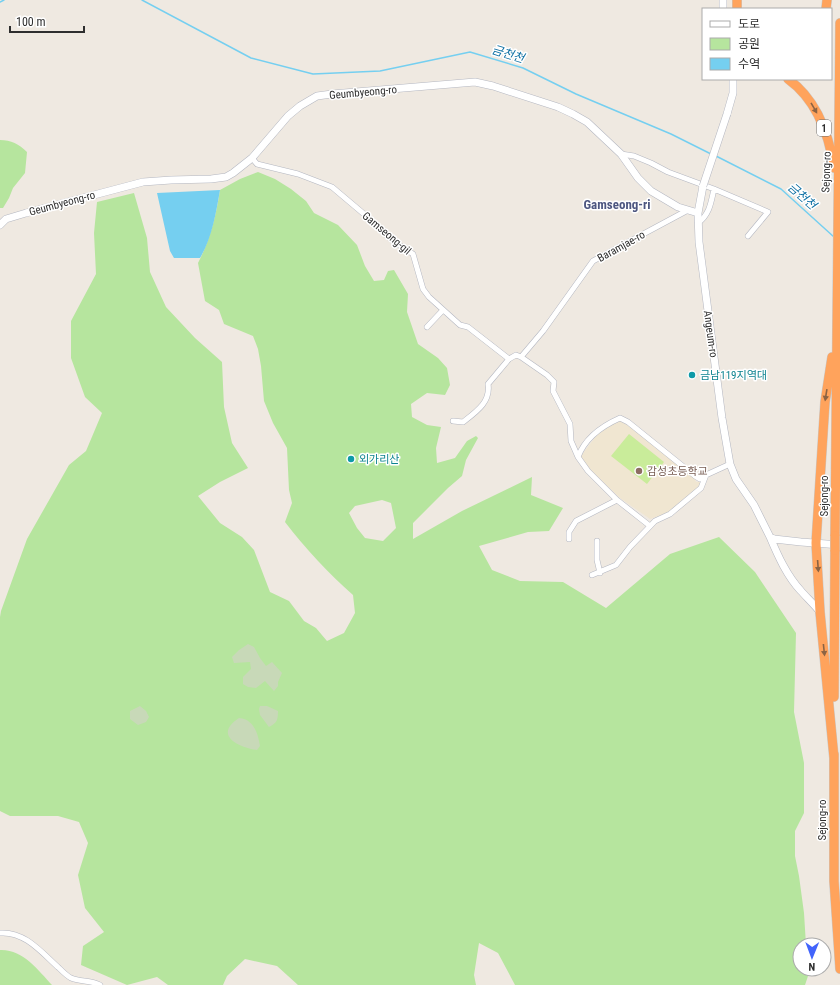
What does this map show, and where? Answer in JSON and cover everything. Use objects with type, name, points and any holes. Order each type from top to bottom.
[{"type":"highway","name":"Sejong-ro","points":[[840,23],[840,132],[837,279],[837,544],[834,758],[834,881],[840,969]]},
{"type":"highway","name":"1","points":[[789,80],[806,95],[815,107],[829,143],[838,189]]},
{"type":"highway","points":[[834,758],[820,612],[816,543],[825,402],[837,328]]},
{"type":"street","name":"Angeum-ro","points":[[733,80],[733,93],[703,186],[698,213],[700,250],[722,418],[730,464],[736,479],[754,505],[778,556],[801,592],[811,600],[820,612]]},
{"type":"street","name":"Geumbyeong-ro","points":[[0,225],[6,219],[143,182],[226,177],[252,158],[288,116],[300,106],[317,96],[475,82],[493,86],[558,107],[587,122],[621,154],[638,178],[651,191],[678,207],[698,213]]},
{"type":"street","points":[[621,154],[634,156],[645,160],[668,172],[714,189],[768,212],[748,236]]},
{"type":"street","name":"Gamseong-gil","points":[[252,158],[257,164],[298,174],[332,187],[393,241],[413,254],[423,290],[429,297],[460,325],[468,327],[509,359]]},
{"type":"street","points":[[698,224],[704,219],[708,212],[714,189]]},
{"type":"street","name":"Baramjae-ro","points":[[521,356],[543,331],[593,261],[688,210]]},
{"type":"street","points":[[427,327],[443,310]]},
{"type":"street","points":[[453,421],[463,422],[478,410],[489,396],[488,384],[509,359],[516,356],[521,356],[554,382],[553,391],[570,424],[571,441],[578,457],[588,471],[617,500],[650,526]]},
{"type":"street","points":[[578,457],[584,444],[597,431],[620,418],[628,422],[700,479],[730,464]]},
{"type":"street","points":[[592,575],[600,573],[616,565],[630,547],[655,521],[670,514],[701,488],[706,475]]},
{"type":"street","points":[[569,539],[569,532],[576,521],[617,500]]},
{"type":"street","points":[[770,537],[774,539],[837,544]]},
{"type":"street","points":[[597,541],[597,560],[600,573]]},
{"type":"street","points":[[0,933],[21,936],[37,947],[70,978],[96,982],[100,985]]},
{"type":"shaded area","name":"감성초등학교","points":[[622,421],[694,476],[696,482],[701,481],[702,484],[670,512],[650,519],[620,498],[586,466],[580,457],[597,435],[610,425]]},
{"type":"green space","points":[[0,140],[15,143],[27,152],[25,173],[13,188],[3,208],[0,208]]},
{"type":"green space","points":[[258,172],[275,179],[306,201],[314,213],[338,225],[357,245],[365,266],[374,281],[384,280],[388,271],[394,270],[408,294],[407,312],[418,344],[438,358],[447,368],[450,385],[445,395],[427,393],[411,404],[412,417],[427,425],[441,427],[436,448],[437,463],[455,458],[467,441],[476,436],[478,438],[466,460],[462,476],[413,523],[413,539],[462,511],[532,477],[531,495],[563,508],[549,531],[528,532],[479,546],[492,570],[520,581],[563,582],[606,608],[670,554],[719,537],[755,572],[796,633],[794,712],[804,763],[804,813],[795,831],[795,856],[804,913],[806,937],[792,937],[792,977],[808,977],[805,985],[515,985],[498,953],[479,943],[474,975],[476,985],[298,985],[277,966],[245,959],[227,976],[223,985],[168,985],[157,977],[127,985],[81,965],[83,946],[104,932],[85,908],[78,875],[88,843],[79,822],[58,816],[10,816],[0,811],[0,617],[27,539],[69,465],[86,451],[102,413],[85,397],[71,358],[71,321],[96,274],[94,233],[97,202],[134,193],[147,238],[150,272],[166,307],[195,338],[222,362],[224,407],[232,443],[248,468],[220,482],[198,496],[220,523],[242,537],[254,550],[270,592],[289,601],[304,621],[316,628],[327,641],[344,633],[355,613],[353,595],[317,560],[285,522],[292,503],[289,490],[287,448],[273,423],[264,401],[261,366],[258,349],[253,336],[224,324],[219,310],[205,301],[198,263],[212,228],[220,190],[240,179]],"holes":[[[382,500],[391,503],[396,528],[383,541],[365,538],[357,528],[349,513],[355,506]]]},
{"type":"green space","points":[[629,434],[664,462],[647,484],[611,456]]},
{"type":"green space","points":[[248,644],[254,647],[266,666],[272,662],[282,673],[278,686],[274,691],[265,681],[256,688],[248,687],[243,684],[243,677],[251,669],[250,662],[234,663],[232,657]]},
{"type":"green space","points":[[140,706],[146,711],[149,717],[146,722],[138,725],[130,719],[130,711]]},
{"type":"green space","points":[[260,706],[267,706],[278,711],[276,721],[269,727],[260,715]]},
{"type":"green space","points":[[239,718],[252,724],[260,746],[257,750],[236,743],[228,735],[228,730]]},
{"type":"green space","points":[[0,950],[16,953],[23,957],[52,985],[0,985]]},
{"type":"water","points":[[220,190],[211,234],[200,258],[174,258],[170,251],[157,193]]},
{"type":"waterway","name":"금천천","points":[[0,2],[4,0]]},
{"type":"waterway","name":"금천천","points":[[142,0],[251,58],[313,74],[380,71],[470,52],[523,68],[576,94],[671,134],[711,154]]},
{"type":"waterway","name":"금천천","points":[[716,156],[781,189],[834,237]]},
{"type":"place","name":"금남119지역대","points":[[692,375]]},
{"type":"place","name":"외가리산","points":[[351,459]]},
{"type":"place","name":"감성초등학교","points":[[639,471]]},
{"type":"district","name":"Gamseong-ri","points":[[617,204]]}]
